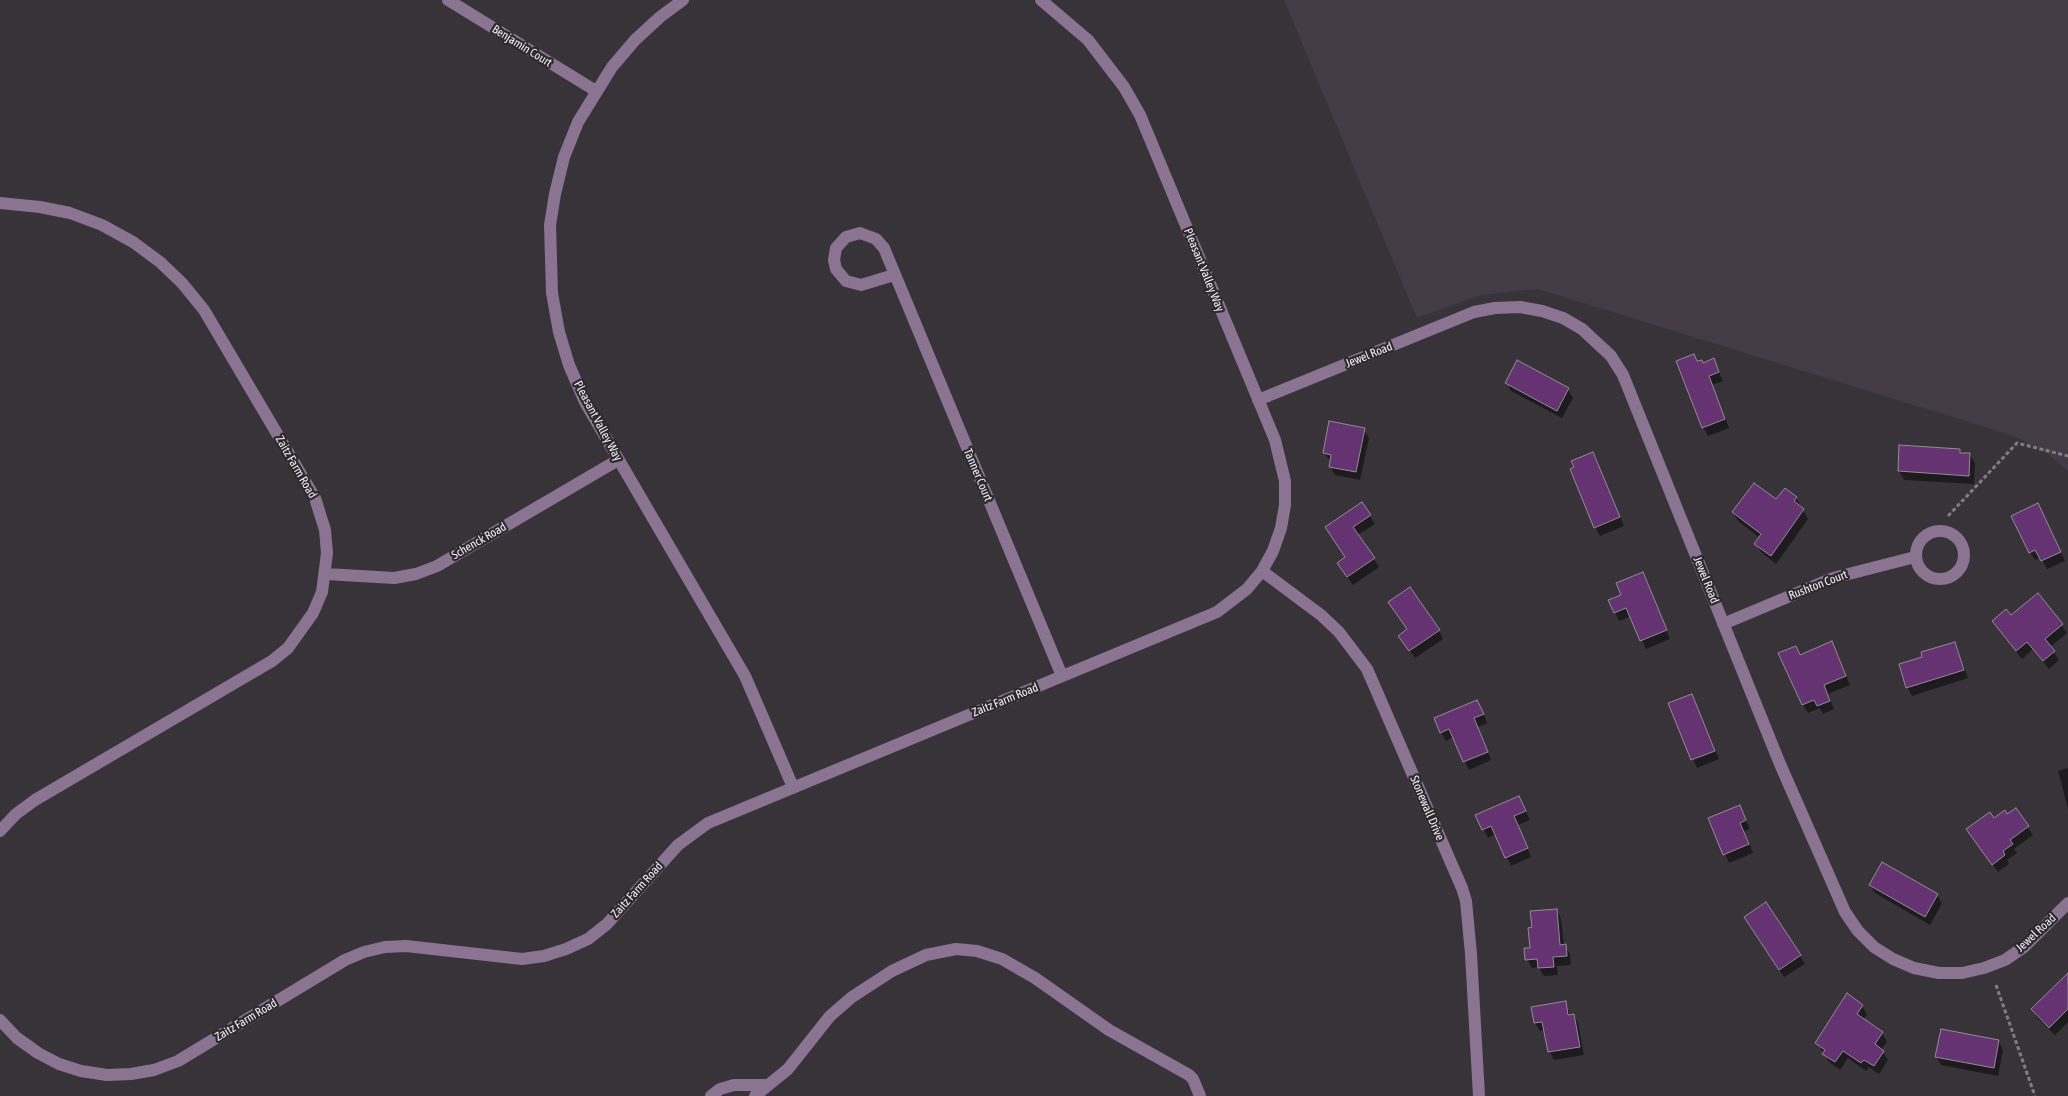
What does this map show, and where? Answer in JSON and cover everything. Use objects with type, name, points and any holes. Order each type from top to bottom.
[{"type":"street","name":"Benjamin Court","points":[[448,0],[596,91]]},
{"type":"street","name":"Pleasant Valley Way","points":[[683,0],[660,17],[635,40],[596,91],[578,122],[564,157],[550,225],[552,293],[559,332],[569,365],[585,402],[745,676],[793,787]]},
{"type":"street","name":"Pleasant Valley Way","points":[[1041,0],[1088,40],[1119,79],[1140,115],[1279,454],[1285,481],[1285,505],[1281,528],[1273,550],[1262,571]]},
{"type":"street","name":"Zaitz Farm Road","points":[[0,203],[40,207],[70,213],[102,225],[132,242],[160,262],[182,283],[204,310],[315,498],[325,530],[327,553],[326,574],[313,613],[303,631],[288,648],[272,661],[35,800],[16,814],[0,831]]},
{"type":"street","name":"Tanner Court","points":[[894,274],[861,285],[846,281],[836,269],[834,260],[836,248],[841,241],[852,234],[868,234],[876,239],[884,248],[1062,676]]},
{"type":"street","name":"Jewel Road","points":[[1258,400],[1474,312],[1495,308],[1520,307],[1542,311],[1562,318],[1597,342],[1611,356],[1623,375],[1780,764],[1845,912],[1858,931],[1874,947],[1893,959],[1914,968],[1939,973],[1962,973],[1984,968],[2005,960],[2024,947],[2068,903]]},
{"type":"street","name":"Schenck Road","points":[[326,574],[394,578],[416,574],[436,566],[618,460]]},
{"type":"street","name":"Rushton Court","points":[[1723,624],[1833,578],[1916,557]]},
{"type":"street","name":"Zaitz Farm Road","points":[[0,1020],[17,1038],[38,1053],[59,1064],[82,1071],[107,1075],[131,1074],[154,1070],[178,1061],[346,960],[364,952],[385,947],[406,946],[499,958],[522,959],[544,956],[566,949],[588,939],[607,924],[678,844],[708,823],[1216,612],[1247,589],[1262,571]]},
{"type":"street","name":"Stonewall Drive","points":[[1262,571],[1333,626],[1354,649],[1367,670],[1462,888],[1466,901],[1472,954],[1479,1096]]},
{"type":"street","points":[[755,1096],[788,1069],[830,1016],[852,997],[892,971],[926,954],[956,949],[977,951],[1002,959],[1035,978],[1109,1030],[1189,1074],[1200,1096]]},
{"type":"street","points":[[711,1096],[720,1089],[734,1085],[767,1085]]},
{"type":"path","points":[[1948,516],[2017,443],[2068,456]]},
{"type":"path","points":[[1996,985],[2035,1096]]},
{"type":"shaded area","points":[[1284,0],[2068,0],[2068,471],[2047,453],[2014,436],[1538,289],[1481,295],[1417,318]]},
{"type":"building","points":[[1694,354],[1697,361],[1702,360],[1703,363],[1714,358],[1719,372],[1709,376],[1725,419],[1702,428],[1676,361]]},
{"type":"building","points":[[1517,360],[1569,388],[1557,411],[1505,383]]},
{"type":"building","points":[[1329,421],[1365,428],[1356,472],[1329,467],[1331,455],[1323,453]]},
{"type":"building","points":[[1899,445],[1960,449],[1960,453],[1970,453],[1969,476],[1898,471]]},
{"type":"building","points":[[1593,452],[1620,517],[1594,528],[1570,469],[1574,467],[1571,461]]},
{"type":"building","points":[[1754,483],[1776,499],[1785,488],[1797,497],[1794,501],[1804,509],[1771,556],[1754,544],[1761,534],[1732,512]]},
{"type":"building","points":[[1362,502],[1371,515],[1353,527],[1375,558],[1347,577],[1337,563],[1345,557],[1325,527]]},
{"type":"building","points":[[2038,503],[2061,552],[2041,561],[2035,550],[2029,553],[2011,516]]},
{"type":"building","points":[[1643,572],[1667,630],[1640,641],[1626,608],[1614,613],[1608,600],[1621,595],[1616,583]]},
{"type":"building","points":[[1410,587],[1440,630],[1409,651],[1398,636],[1407,629],[1388,602]]},
{"type":"building","points":[[2038,593],[2063,624],[2045,639],[2055,651],[2043,661],[2027,642],[2016,651],[1992,621],[2006,609],[2011,615]]},
{"type":"building","points":[[1832,641],[1846,676],[1824,685],[1830,701],[1817,706],[1814,700],[1802,705],[1778,653],[1796,646],[1800,655]]},
{"type":"building","points":[[1955,642],[1964,670],[1906,688],[1899,664],[1922,657],[1921,652]]},
{"type":"building","points":[[1692,694],[1715,751],[1691,760],[1668,703]]},
{"type":"building","points":[[1477,700],[1484,714],[1474,718],[1488,752],[1463,762],[1449,729],[1440,733],[1434,718]]},
{"type":"building","points":[[1519,796],[1526,811],[1514,816],[1528,848],[1505,858],[1491,826],[1482,830],[1475,815]]},
{"type":"building","points":[[1740,805],[1746,820],[1740,823],[1749,844],[1723,855],[1708,818]]},
{"type":"building","points":[[2016,808],[2029,826],[2010,840],[2013,844],[2003,851],[2005,855],[1992,865],[1966,829],[1990,812],[1994,818],[2005,810],[2007,814]]},
{"type":"building","points":[[1882,862],[1938,894],[1925,917],[1869,885]]},
{"type":"building","points":[[1766,902],[1801,955],[1779,970],[1744,917]]},
{"type":"building","points":[[1557,909],[1560,945],[1566,944],[1567,956],[1553,957],[1554,967],[1538,968],[1537,959],[1525,960],[1524,948],[1530,948],[1528,928],[1532,927],[1530,911]]},
{"type":"building","points":[[2068,973],[2068,1009],[2049,1028],[2031,1009]]},
{"type":"building","points":[[1847,993],[1863,1005],[1857,1014],[1883,1032],[1875,1044],[1884,1051],[1874,1066],[1864,1060],[1861,1063],[1843,1051],[1835,1062],[1822,1054],[1825,1050],[1815,1043]]},
{"type":"building","points":[[1566,1001],[1568,1015],[1574,1014],[1580,1047],[1548,1052],[1542,1022],[1534,1023],[1531,1007]]},
{"type":"building","points":[[1941,1029],[1999,1040],[1994,1068],[1935,1057]]}]
